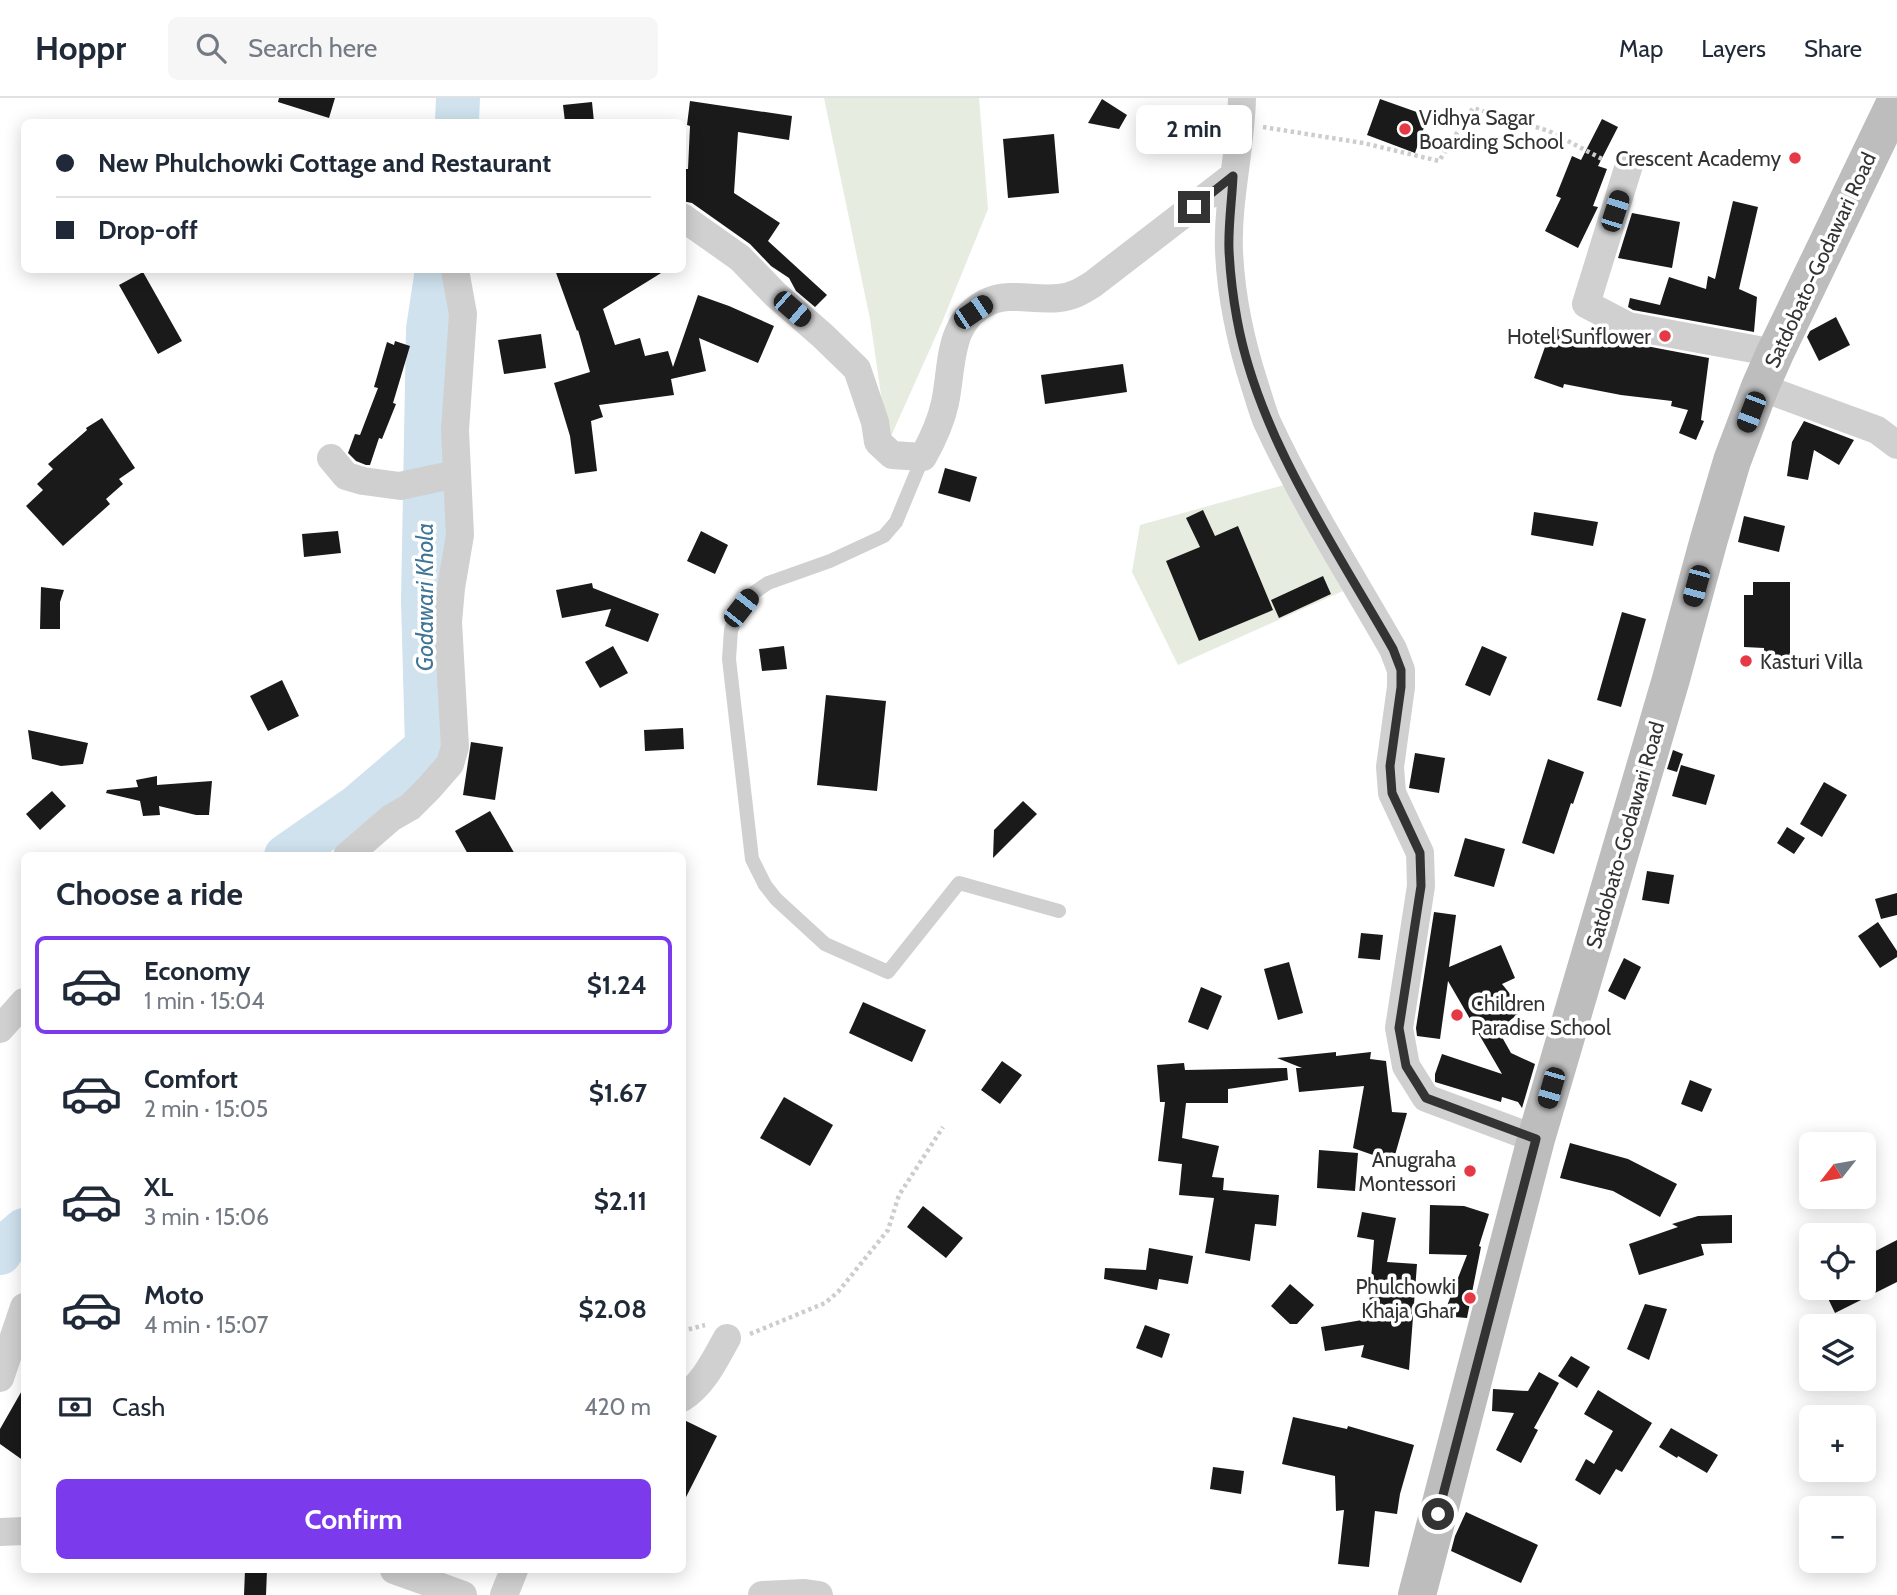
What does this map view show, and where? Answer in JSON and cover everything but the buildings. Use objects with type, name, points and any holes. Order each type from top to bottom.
[{"type":"street","name":"Satdobato-Godawari Road","points":[[1417,1595],[1536,1139],[1732,461],[1767,370],[1897,99]]},
{"type":"street","points":[[1242,111],[1233,176],[1229,250],[1237,319],[1250,372],[1266,420],[1306,497],[1393,649],[1401,670],[1390,766],[1392,793],[1420,853],[1421,886],[1399,1028],[1406,1066],[1426,1098],[1536,1139]]},
{"type":"street","points":[[1629,165],[1586,304],[1628,326],[1767,370],[1877,430],[1897,445]]},
{"type":"street","points":[[686,220],[740,258],[776,295],[858,369],[875,422],[878,442],[892,455],[923,457],[944,405],[951,353],[958,330],[973,312],[989,301],[1004,297],[1058,299],[1076,294],[1093,284],[1233,176]]},
{"type":"street","points":[[352,852],[391,818],[410,807],[429,788],[450,764],[455,747],[448,622],[460,535],[455,430],[463,314],[456,273]]},
{"type":"street","points":[[331,458],[346,476],[400,486],[456,474]]},
{"type":"street","points":[[0,1029],[21,1005]]},
{"type":"street","points":[[0,1378],[21,1316]]},
{"type":"street","points":[[686,1395],[693,1391],[706,1373],[727,1338]]},
{"type":"street","points":[[0,1532],[21,1531]]},
{"type":"street","points":[[402,1573],[463,1595]]},
{"type":"street","points":[[504,1595],[513,1573]]},
{"type":"street","points":[[762,1595],[819,1595]]},
{"type":"lane","points":[[923,457],[896,522],[884,536],[830,561],[768,583],[752,594],[736,619],[731,631],[729,659],[752,859],[765,885],[776,899],[825,944],[888,972],[959,883],[1059,911]]},
{"type":"path","points":[[1242,111],[1439,161],[1473,108],[1549,131],[1602,160],[1629,165]]},
{"type":"path","points":[[727,1338],[744,1337],[825,1303],[838,1292],[888,1230],[899,1195],[943,1127]]},
{"type":"shaded area","points":[[824,98],[979,98],[988,209],[943,320],[888,443],[870,319]]},
{"type":"shaded area","points":[[1284,485],[1343,591],[1178,665],[1132,572],[1140,525]]},
{"type":"waterway","name":"Godawari Khola","points":[[457,119],[458,98]]},
{"type":"waterway","name":"Godawari Khola","points":[[292,852],[358,806],[427,747],[423,601],[428,329],[437,273]]},
{"type":"waterway","name":"Godawari Khola","points":[[0,1253],[21,1233]]},
{"type":"place","name":"Vidhya Sagar Boarding School","points":[[1405,129]]},
{"type":"place","name":"Crescent Academy","points":[[1795,158]]},
{"type":"place","name":"Hotel Sunflower","points":[[1665,336]]},
{"type":"place","name":"Kasturi Villa","points":[[1746,661]]},
{"type":"place","name":"Children Paradise School","points":[[1457,1015]]},
{"type":"place","name":"Anugraha Montessori","points":[[1470,1171]]},
{"type":"place","name":"Phulchowki Khaja Ghar","points":[[1470,1298]]},
{"type":"route","points":[[1194,207],[1233,176],[1229,250],[1237,319],[1250,372],[1266,420],[1306,497],[1393,649],[1401,670],[1390,766],[1392,793],[1420,853],[1421,886],[1399,1028],[1406,1066],[1426,1098],[1536,1139],[1438,1514]]}]
